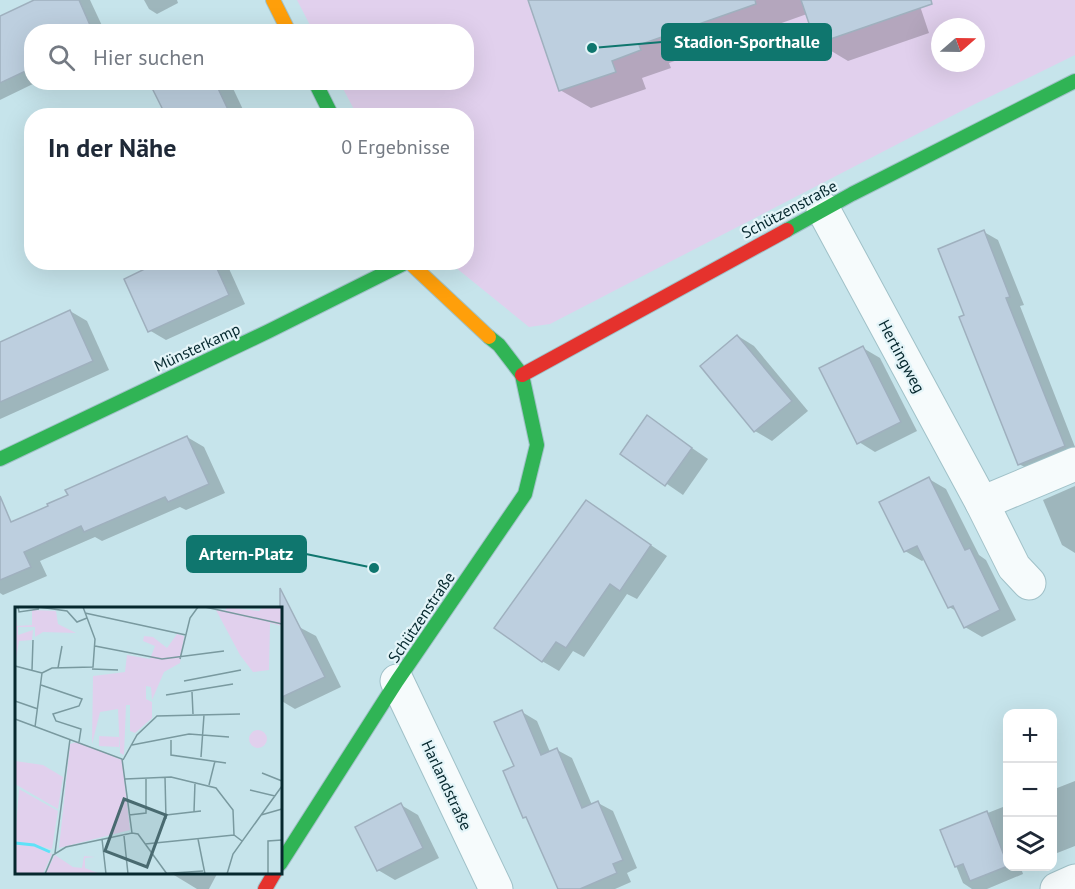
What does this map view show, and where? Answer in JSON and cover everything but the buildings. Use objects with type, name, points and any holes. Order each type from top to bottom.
[{"type":"street","points":[[273,0],[285,24]]},
{"type":"street","name":"Schützenstraße","points":[[522,375],[824,209],[1075,81]]},
{"type":"street","points":[[319,90],[328,108]]},
{"type":"street","name":"Hertingweg","points":[[824,209],[1014,567],[1029,583]]},
{"type":"street","name":"Münsterkamp","points":[[0,459],[392,270]]},
{"type":"street","name":"Schützenstraße","points":[[282,861],[397,681],[525,494],[537,445],[522,375],[499,345],[417,270]]},
{"type":"street","points":[[981,503],[1075,464]]},
{"type":"street","name":"Harlandstraße","points":[[397,681],[496,889]]},
{"type":"street","points":[[265,889],[274,874]]},
{"type":"shaded area","points":[[297,0],[1075,0],[1075,55],[975,104],[550,324],[529,327],[459,270],[474,270],[474,108],[353,108],[344,90],[474,90],[474,24],[309,24]]},
{"type":"traffic: fast","points":[[787,230],[852,194],[1075,81]]},
{"type":"traffic: fast","points":[[319,90],[328,108]]},
{"type":"traffic: fast","points":[[0,459],[269,331],[391,270]]},
{"type":"traffic: fast","points":[[282,861],[397,681],[525,494],[537,445],[522,375],[499,345],[489,337]]},
{"type":"traffic: slow","points":[[273,0],[285,24]]},
{"type":"traffic: slow","points":[[418,270],[489,337]]},
{"type":"traffic: jam","points":[[522,375],[787,230]]},
{"type":"traffic: jam","points":[[265,889],[274,874]]},
{"type":"place","name":"Stadion-Sporthalle","points":[[592,48]]},
{"type":"place","name":"Artern-Platz","points":[[374,568]]}]
